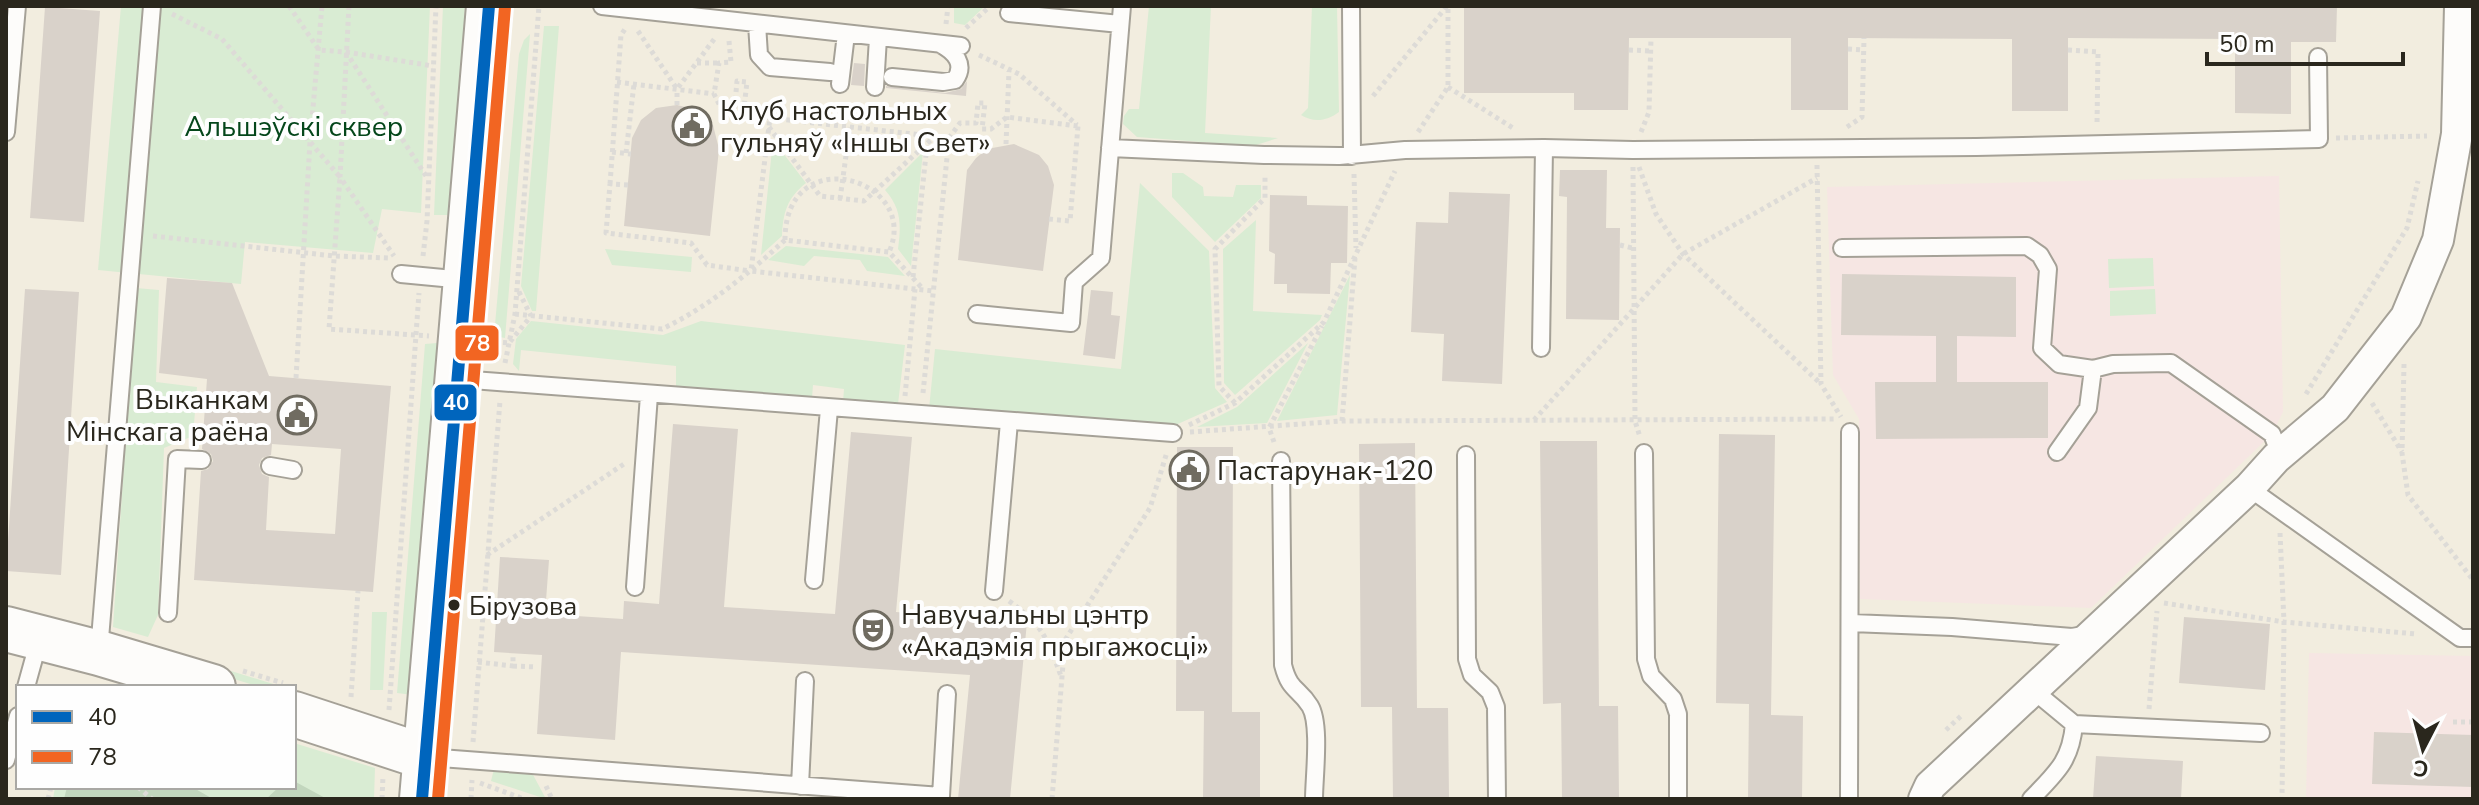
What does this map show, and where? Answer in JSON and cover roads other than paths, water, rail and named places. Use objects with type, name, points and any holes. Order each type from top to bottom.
[{"type":"main road","points":[[296,715],[411,767],[458,379],[489,6]]},
{"type":"main road","points":[[22,634],[206,685]]},
{"type":"street","points":[[1924,799],[1930,786],[2249,488],[2276,451],[2335,408],[2406,317],[2438,240],[2460,6]]},
{"type":"lane","points":[[6,132],[17,6]]},
{"type":"lane","points":[[99,653],[152,6]]},
{"type":"lane","points":[[602,6],[939,44],[958,38]]},
{"type":"lane","points":[[977,314],[1071,323],[1074,282],[1101,258],[1122,6]]},
{"type":"lane","points":[[1351,6],[1353,164]]},
{"type":"lane","points":[[1009,13],[1120,24]]},
{"type":"lane","points":[[757,24],[759,55],[770,67],[835,78],[846,34]]},
{"type":"lane","points":[[875,87],[878,38]]},
{"type":"lane","points":[[892,77],[943,82],[955,80],[961,64],[955,53],[939,44]]},
{"type":"lane","points":[[1110,148],[1264,155],[1353,164],[1405,150],[2097,145],[2319,139],[2318,57]]},
{"type":"lane","points":[[1541,348],[1544,148]]},
{"type":"lane","points":[[1842,248],[2027,246],[2040,255],[2048,269],[2042,348],[2059,364],[2093,369],[2113,364],[2171,363],[2272,434],[2276,451]]},
{"type":"lane","points":[[401,274],[466,280]]},
{"type":"lane","points":[[2057,452],[2088,408],[2093,369]]},
{"type":"lane","points":[[458,379],[1173,433]]},
{"type":"lane","points":[[635,587],[649,395]]},
{"type":"lane","points":[[814,580],[829,409]]},
{"type":"lane","points":[[994,591],[1009,422]]},
{"type":"lane","points":[[1846,425],[1851,623],[1849,799]]},
{"type":"lane","points":[[1644,453],[1646,659],[1651,676],[1673,699],[1678,714],[1678,799]]},
{"type":"lane","points":[[1466,455],[1467,659],[1472,675],[1490,692],[1496,707],[1497,799]]},
{"type":"lane","points":[[168,613],[177,459],[202,460]]},
{"type":"lane","points":[[1281,461],[1283,665],[1287,682],[1309,705],[1314,720],[1314,799]]},
{"type":"lane","points":[[270,466],[293,470]]},
{"type":"lane","points":[[2249,488],[2467,638]]},
{"type":"lane","points":[[1851,623],[2072,637],[2096,633]]},
{"type":"lane","points":[[22,634],[26,685]]},
{"type":"lane","points":[[800,786],[805,681]]},
{"type":"lane","points":[[2034,691],[2074,724],[2261,733]]},
{"type":"lane","points":[[411,767],[941,796],[947,694]]},
{"type":"lane","points":[[6,759],[16,723]]},
{"type":"lane","points":[[2031,799],[2057,772],[2072,747],[2074,724]]},
{"type":"place","name":"Клуб настольных гульняў «Іншы Свет»","points":[[692,126]]},
{"type":"place","name":"Выканкам Мінскага раёна","points":[[297,415]]},
{"type":"place","name":"Пастарунак-120","points":[[1189,470]]},
{"type":"place","name":"Бірузова","points":[[454,605]]},
{"type":"place","name":"Навучальны цэнтр «Акадэмія прыгажосці»","points":[[873,630]]},
{"type":"park label","name":"Альшэўскі сквер","points":[[294,126]]}]
